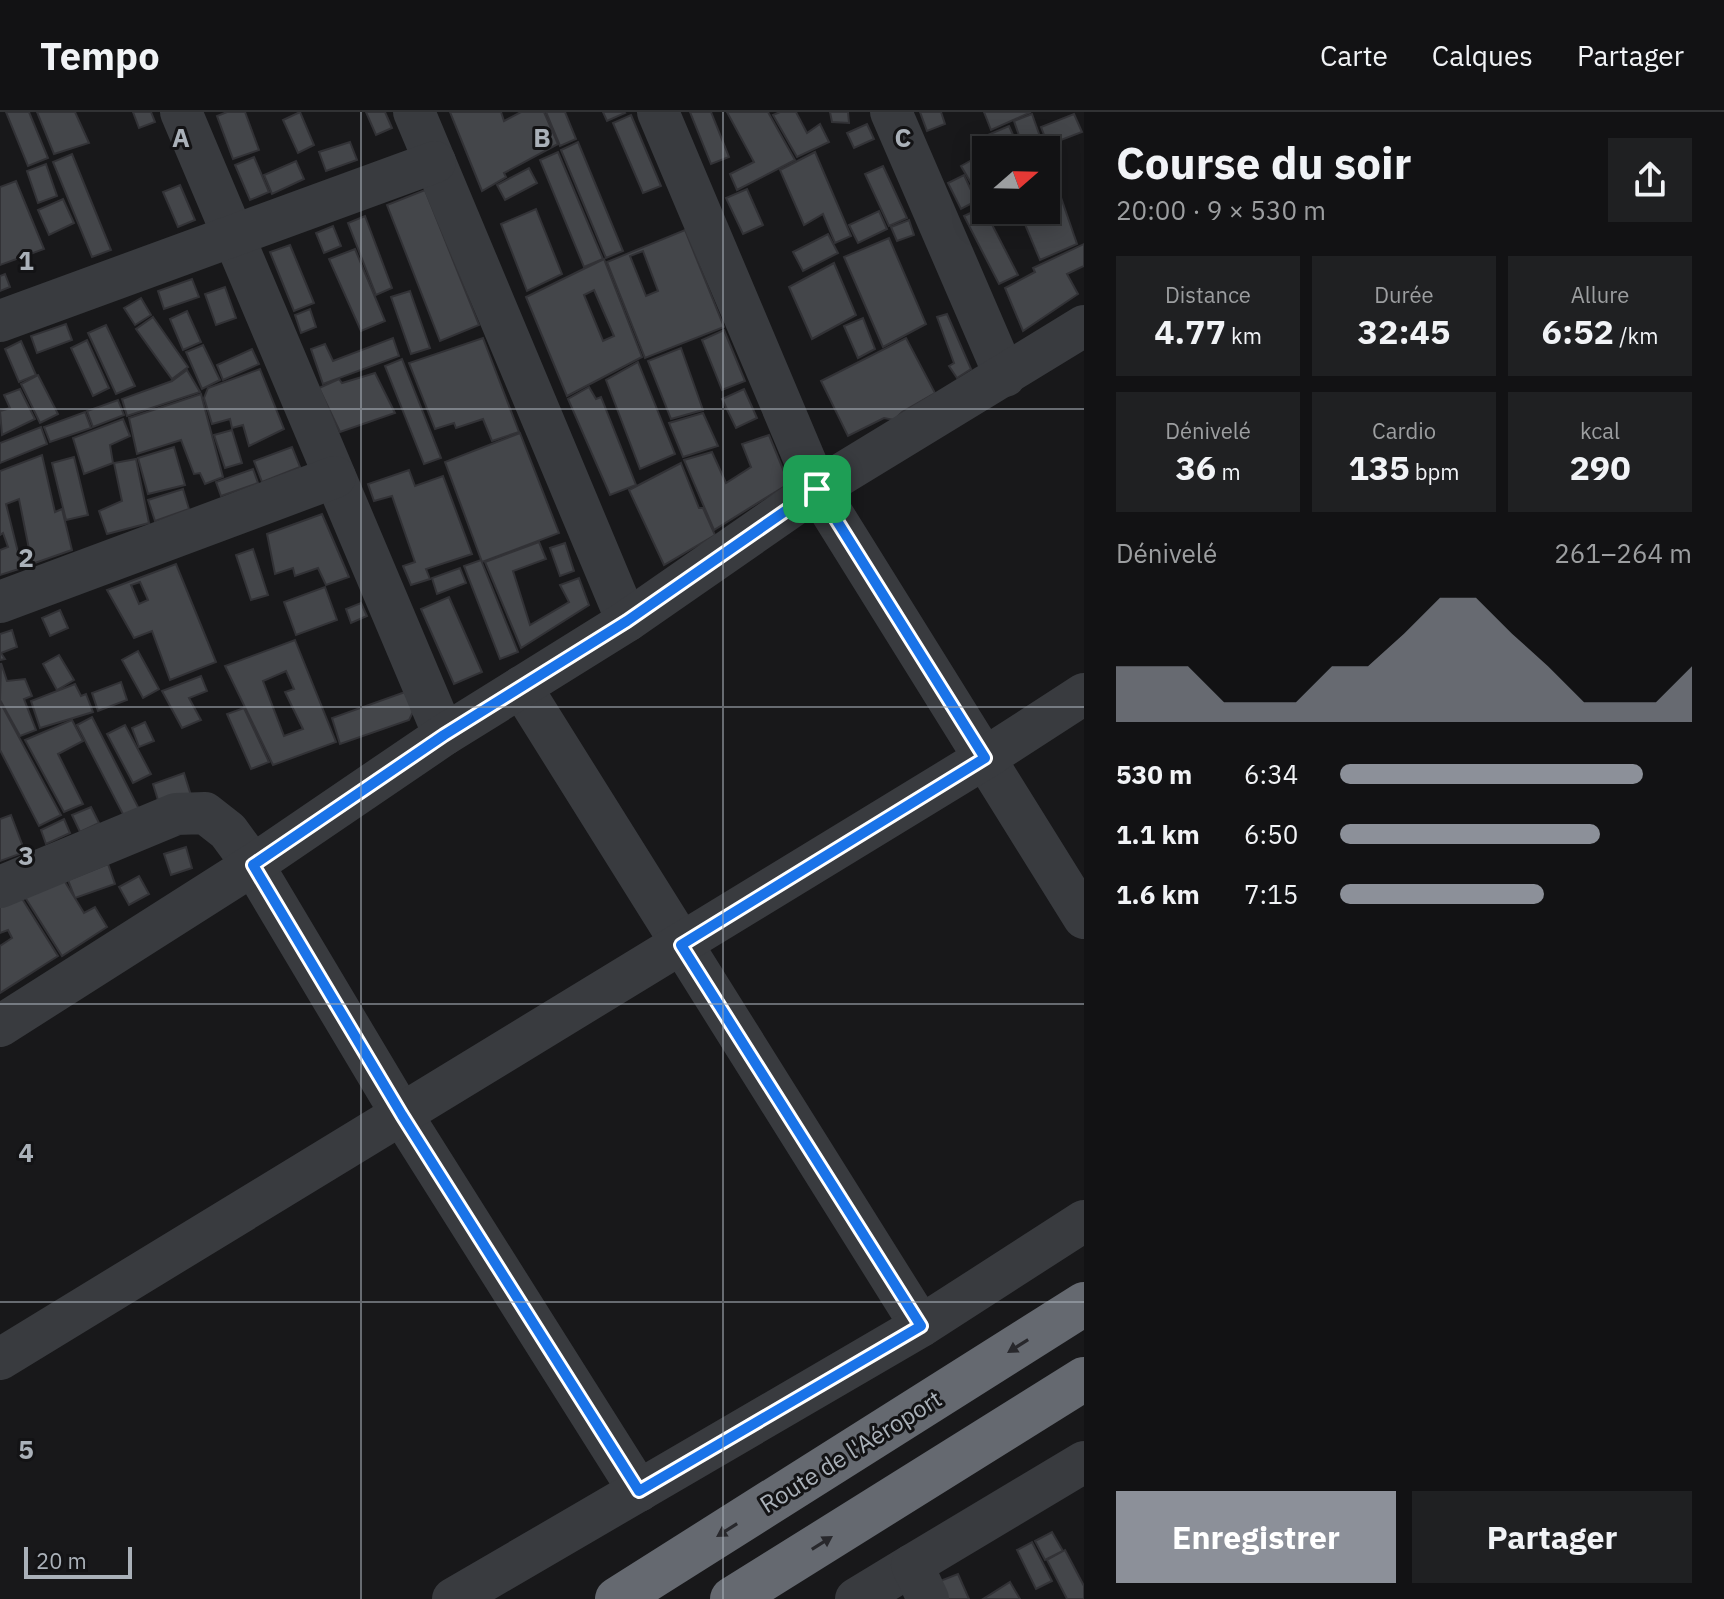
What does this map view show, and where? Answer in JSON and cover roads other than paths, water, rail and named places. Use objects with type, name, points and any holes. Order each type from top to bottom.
[{"type":"highway","name":"Route de l'Aéroport","points":[[617,1599],[1084,1304]]},
{"type":"highway","points":[[732,1599],[1084,1379]]},
{"type":"street","points":[[181,112],[444,735]]},
{"type":"street","points":[[414,112],[627,621]]},
{"type":"street","points":[[658,112],[817,489],[1084,918]]},
{"type":"street","points":[[891,112],[1005,376]]},
{"type":"street","points":[[0,321],[435,162]]},
{"type":"street","points":[[0,1026],[253,865],[444,735],[627,621],[817,489],[1084,326]]},
{"type":"street","points":[[0,602],[335,477]]},
{"type":"street","points":[[521,687],[921,1326]]},
{"type":"street","points":[[0,1359],[681,945],[1084,694]]},
{"type":"street","points":[[0,887],[176,814],[205,813],[228,831],[253,865],[402,1115],[639,1491]]},
{"type":"street","points":[[453,1599],[921,1326],[1084,1221]]},
{"type":"street","points":[[856,1599],[920,1582],[1084,1462]]}]
